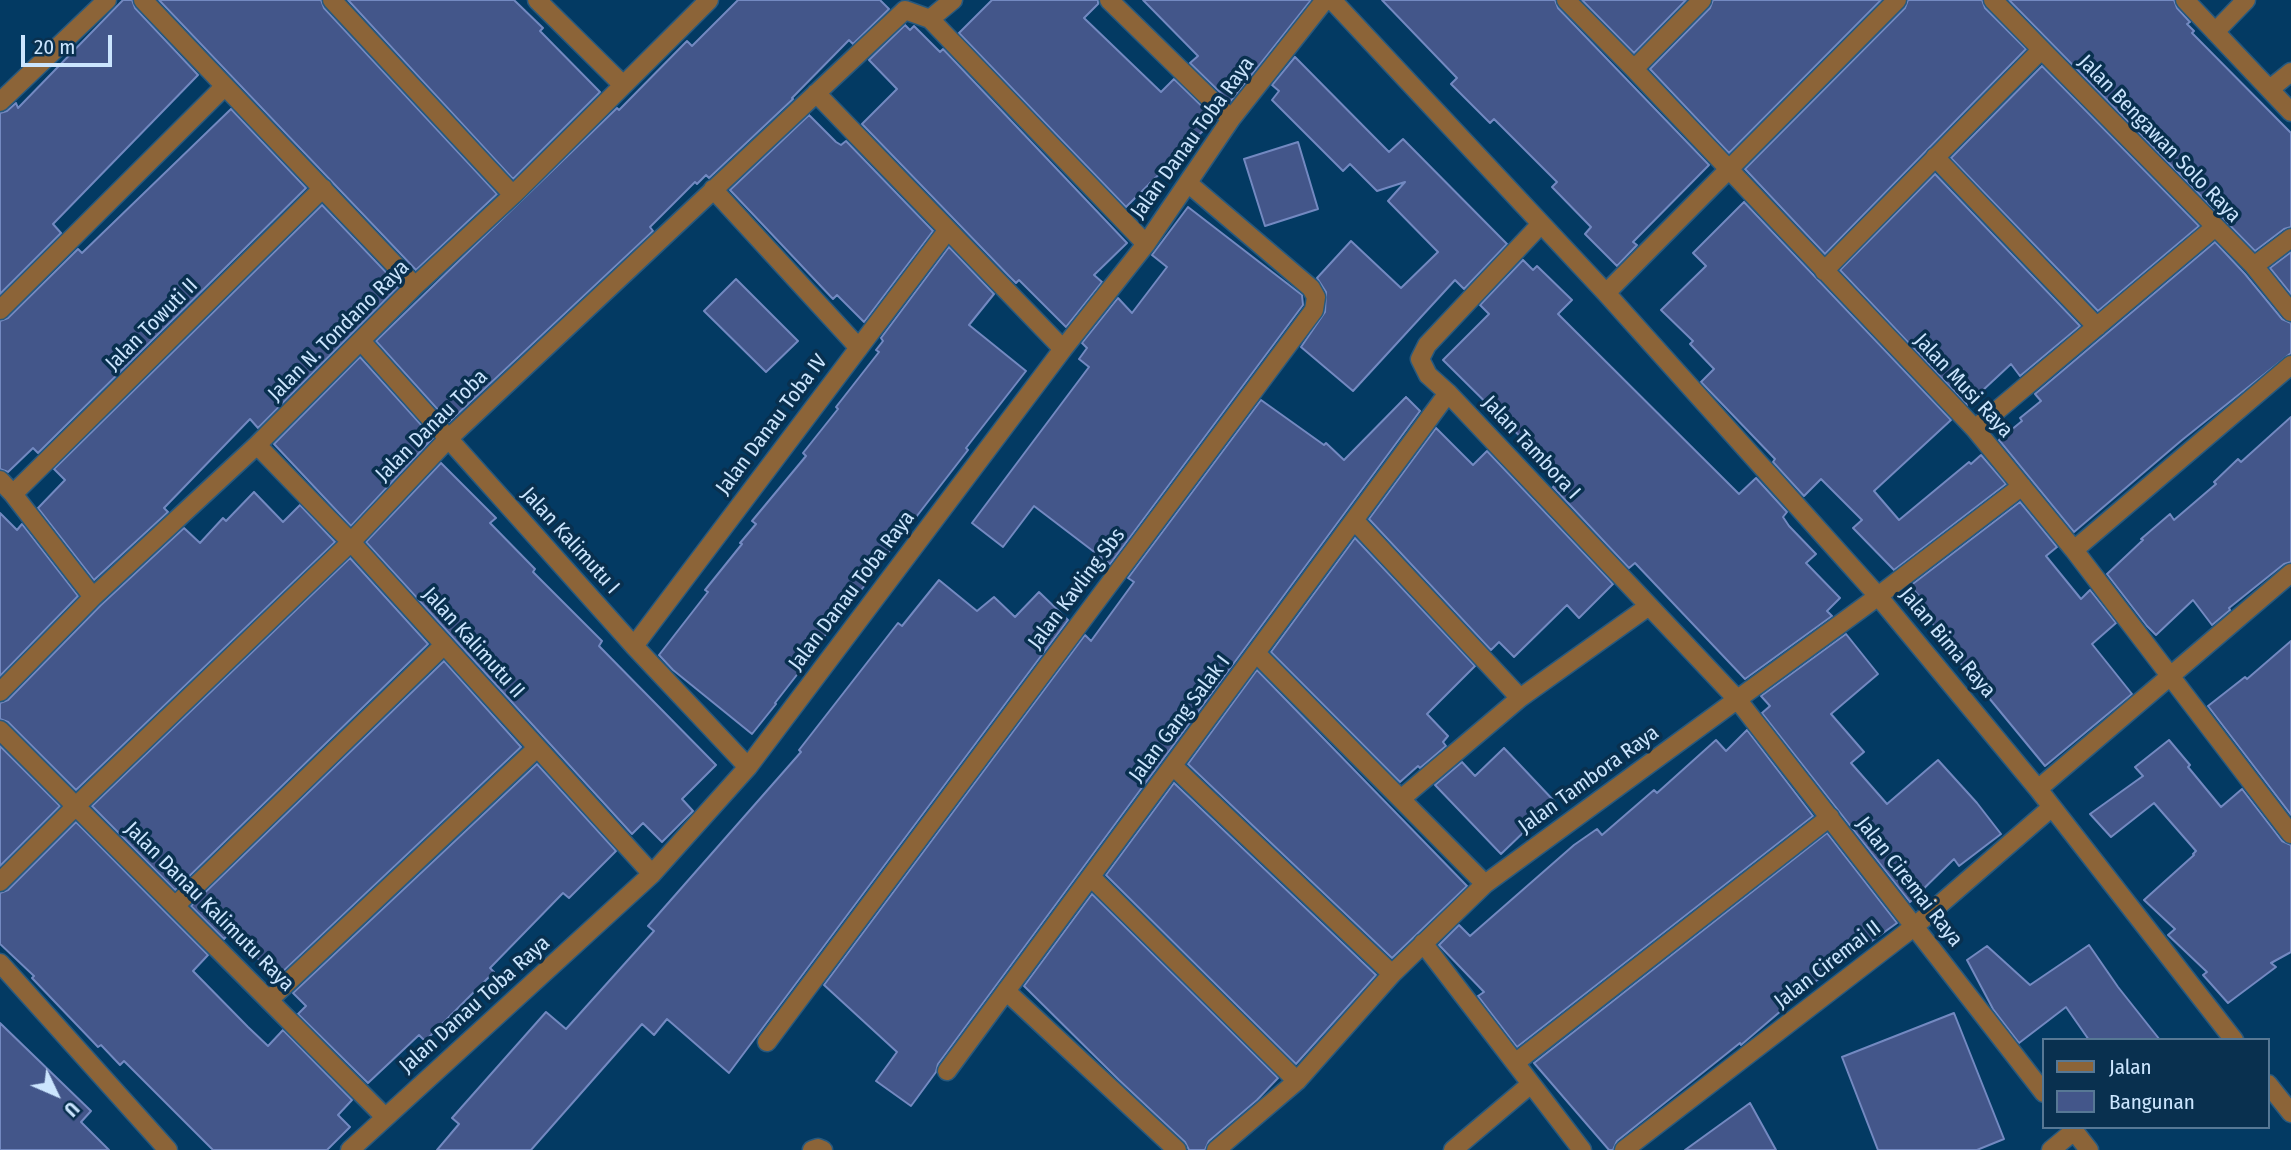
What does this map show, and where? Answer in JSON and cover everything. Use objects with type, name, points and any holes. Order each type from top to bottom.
[{"type":"street","points":[[0,103],[107,0]]},
{"type":"street","points":[[143,0],[415,286]]},
{"type":"street","points":[[332,0],[513,195]]},
{"type":"street","points":[[537,0],[623,85]]},
{"type":"street","name":"Jalan N. Tondano Raya","points":[[0,692],[93,597],[257,444],[709,0]]},
{"type":"street","points":[[930,19],[953,0]]},
{"type":"street","points":[[1109,0],[1231,119]]},
{"type":"street","name":"Jalan Danau Toba Raya","points":[[350,1150],[652,874],[748,767],[1063,349],[1146,244],[1231,119],[1325,0]]},
{"type":"street","name":"Jalan Bima Raya","points":[[1332,0],[1606,293],[1878,596],[2038,789],[2232,1038]]},
{"type":"street","name":"Jalan Musi Raya","points":[[1566,0],[1975,429],[2074,550],[2291,834]]},
{"type":"street","points":[[1634,69],[1702,0]]},
{"type":"street","points":[[1606,293],[1897,0]]},
{"type":"street","name":"Jalan Bengawan Solo Raya","points":[[1993,0],[2254,267],[2291,312]]},
{"type":"street","points":[[2185,0],[2291,112]]},
{"type":"street","points":[[2215,32],[2246,0]]},
{"type":"street","points":[[900,5],[930,19],[1146,244]]},
{"type":"street","name":"Jalan Danau Toba","points":[[0,882],[351,542],[448,439],[816,93],[900,5]]},
{"type":"street","points":[[1824,271],[2040,50]]},
{"type":"street","points":[[2270,89],[2291,72]]},
{"type":"street","points":[[0,310],[225,86]]},
{"type":"street","points":[[816,93],[1063,349]]},
{"type":"street","points":[[1935,157],[2097,327]]},
{"type":"street","name":"Jalan Kavling Sbs","points":[[767,1042],[1314,310],[1316,297],[1311,288],[1189,184]]},
{"type":"street","name":"Jalan Towuti II","points":[[13,494],[323,188]]},
{"type":"street","points":[[713,189],[859,348]]},
{"type":"street","name":"Jalan Tambora I","points":[[1541,224],[1426,345],[1420,359],[1428,375],[1737,699]]},
{"type":"street","points":[[1975,429],[2214,228]]},
{"type":"street","name":"Jalan Danau Toba IV","points":[[634,646],[947,231]]},
{"type":"street","points":[[2254,267],[2291,238]]},
{"type":"street","name":"Jalan Kalimutu I","points":[[361,341],[634,646],[748,767]]},
{"type":"street","points":[[2074,550],[2291,365]]},
{"type":"street","name":"Jalan Gang Salak I","points":[[947,1071],[1448,393]]},
{"type":"street","name":"Jalan Kalimutu II","points":[[257,444],[351,542],[652,874]]},
{"type":"street","points":[[0,480],[93,597]]},
{"type":"street","name":"Jalan Tambora Raya","points":[[1216,1150],[1297,1081],[1392,974],[1485,884],[1878,596],[2022,486]]},
{"type":"street","points":[[1354,520],[1520,698]]},
{"type":"street","points":[[2038,789],[2290,574]]},
{"type":"street","points":[[1402,798],[1520,698],[1648,606]]},
{"type":"street","points":[[176,905],[444,645]]},
{"type":"street","points":[[1257,654],[1485,884]]},
{"type":"street","name":"Jalan Ciremai Raya","points":[[1737,699],[2042,1090]]},
{"type":"street","name":"Jalan Danau Kalimutu Raya","points":[[0,730],[385,1117]]},
{"type":"street","points":[[269,1000],[537,748]]},
{"type":"street","points":[[1173,766],[1392,974]]},
{"type":"street","name":"Jalan Ciremai II","points":[[1624,1150],[1915,926],[2052,807]]},
{"type":"street","points":[[1515,1063],[1830,817]]},
{"type":"street","points":[[1091,877],[1297,1081]]},
{"type":"street","points":[[1423,943],[1582,1150]]},
{"type":"street","points":[[0,963],[168,1150]]},
{"type":"street","points":[[1006,991],[1177,1150]]},
{"type":"street","points":[[1453,1150],[1531,1084]]},
{"type":"street","points":[[2270,1087],[2291,1113]]},
{"type":"street","points":[[2050,1150],[2073,1129],[2089,1150]]},
{"type":"street","points":[[812,1150],[822,1150]]},
{"type":"building","points":[[123,0],[132,0],[135,8],[198,75],[53,224],[61,233],[0,294],[0,113],[16,103],[18,108]]},
{"type":"building","points":[[159,0],[321,0],[324,8],[497,194],[416,270]]},
{"type":"building","points":[[348,0],[514,0],[543,28],[540,31],[600,92],[513,179]]},
{"type":"building","points":[[738,0],[880,0],[889,9],[853,44],[849,40],[793,99],[709,178],[706,175],[697,184],[695,182],[650,227],[653,231],[449,422],[376,341],[617,108],[619,110],[687,41],[692,46]]},
{"type":"building","points":[[992,0],[1098,0],[1098,4],[1084,18],[1161,92],[1174,79],[1215,119],[1126,207],[959,33]]},
{"type":"building","points":[[1143,0],[1311,0],[1230,102],[1190,63],[1198,56]]},
{"type":"building","points":[[1382,0],[1555,0],[1558,8],[1709,165],[1633,242],[1637,245],[1617,266],[1585,234],[1591,227],[1552,187],[1557,182],[1494,119],[1490,123],[1451,84],[1457,78]]},
{"type":"building","points":[[1582,0],[1686,0],[1634,53]]},
{"type":"building","points":[[1713,0],[1881,0],[1729,153],[1650,69],[1710,8]]},
{"type":"building","points":[[1908,0],[1982,0],[1985,8],[2026,49],[1825,254],[1745,169],[1905,8]]},
{"type":"building","points":[[2009,0],[2174,0],[2177,8],[2190,22],[2187,24],[2194,31],[2192,33],[2291,133],[2291,227],[2284,229],[2255,251]]},
{"type":"building","points":[[905,25],[910,30],[914,26],[940,52],[943,49],[1127,243],[1094,275],[1102,282],[1066,327],[1019,280],[1016,283],[862,124],[897,89],[869,60]]},
{"type":"building","points":[[1295,57],[1389,152],[1403,139],[1507,244],[1464,289],[1455,280],[1353,391],[1301,347],[1325,312],[1326,292],[1317,278],[1351,241],[1401,288],[1438,252],[1388,201],[1405,182],[1377,191],[1350,164],[1343,171],[1272,100],[1279,91],[1272,85]]},
{"type":"building","points":[[2042,66],[2199,226],[2098,311],[1951,158]]},
{"type":"building","points":[[231,109],[306,188],[38,453],[33,448],[8,472],[0,469],[0,321],[8,318],[78,249],[82,253]]},
{"type":"building","points":[[809,115],[836,142],[841,145],[846,141],[933,231],[864,322],[837,295],[833,299],[730,190]]},
{"type":"building","points":[[1298,142],[1318,209],[1265,226],[1244,159]]},
{"type":"building","points":[[1935,174],[2080,326],[2020,376],[2011,364],[1967,405],[1840,270]]},
{"type":"building","points":[[1744,202],[1951,420],[1874,491],[1899,520],[1981,455],[2006,484],[1894,570],[1853,528],[1862,520],[1821,479],[1804,496],[1773,462],[1775,459],[1701,382],[1714,369],[1690,344],[1693,341],[1661,310],[1706,266],[1693,253]]},
{"type":"building","points":[[322,205],[399,286],[258,428],[250,419],[164,508],[168,512],[94,580],[38,508],[65,480],[54,469]]},
{"type":"building","points":[[1188,207],[1302,295],[1303,305],[1110,564],[1034,506],[1003,547],[972,523],[1089,367],[1079,359],[1087,348],[1082,343],[1118,298],[1132,313],[1167,267],[1152,255]]},
{"type":"building","points":[[2215,242],[2282,319],[2291,323],[2291,353],[2182,440],[2074,532],[1999,440],[2041,401],[2035,394]]},
{"type":"building","points":[[949,247],[994,294],[969,325],[1026,371],[752,734],[673,670],[659,655],[756,524],[752,521],[806,456],[803,453],[879,352],[876,350],[883,341],[881,338]]},
{"type":"building","points":[[2291,252],[2291,294],[2270,268]]},
{"type":"building","points":[[1523,260],[1533,270],[1537,266],[1572,300],[1558,314],[1739,494],[1756,478],[1787,512],[1783,517],[1789,526],[1816,554],[1806,563],[1840,598],[1827,611],[1832,616],[1745,679],[1635,563],[1629,568],[1553,487],[1561,477],[1443,360],[1489,314],[1480,305]]},
{"type":"building","points":[[736,279],[798,341],[766,372],[704,311]]},
{"type":"building","points":[[360,357],[433,438],[351,526],[274,444]]},
{"type":"building","points":[[1406,397],[1420,411],[938,1064],[936,1072],[911,1106],[876,1081],[897,1052],[824,985],[1085,635],[1091,641],[1134,582],[1128,578],[1261,400],[1324,445],[1326,443],[1344,460]]},
{"type":"building","points":[[2291,417],[2291,562],[2284,564],[2212,625],[2193,600],[2156,635],[2107,574],[2170,514],[2174,520],[2216,484],[2214,482],[2238,459],[2241,462]]},
{"type":"building","points":[[1436,428],[1473,465],[1487,451],[1613,584],[1579,618],[1567,605],[1514,657],[1499,642],[1491,650],[1369,519]]},
{"type":"building","points":[[441,463],[496,518],[490,523],[535,569],[533,572],[602,641],[599,646],[716,765],[682,799],[693,811],[662,842],[643,823],[632,834],[366,542]]},
{"type":"building","points":[[254,492],[283,522],[300,505],[335,542],[76,790],[8,722],[0,719],[0,703],[8,700],[101,605],[184,528],[200,543],[223,518],[226,521]]},
{"type":"building","points":[[2020,502],[2057,547],[2046,556],[2081,599],[2090,590],[2116,623],[2092,644],[2132,694],[2045,766],[1933,630],[1936,628],[1916,602],[1921,598],[1910,586]]},
{"type":"building","points":[[0,513],[17,530],[22,524],[78,596],[0,676]]},
{"type":"building","points":[[1355,538],[1475,666],[1427,714],[1448,736],[1443,742],[1446,746],[1400,782],[1271,652]]},
{"type":"building","points":[[350,558],[428,644],[175,890],[92,806]]},
{"type":"building","points":[[939,580],[977,611],[994,597],[1015,617],[1039,592],[1068,620],[729,1073],[667,1019],[654,1035],[642,1024],[531,1150],[437,1150],[459,1124],[452,1118],[546,1012],[566,1029],[654,931],[648,926],[801,752],[799,750],[898,623],[902,626]]},
{"type":"building","points":[[1846,634],[1878,674],[1831,714],[1864,752],[1851,763],[1887,804],[1938,760],[2001,834],[1959,866],[1954,859],[1910,902],[1762,713],[1770,706],[1761,696]]},
{"type":"building","points":[[2291,641],[2291,815],[2208,706],[2245,677],[2247,679]]},
{"type":"building","points":[[444,661],[521,747],[277,977],[230,932],[224,939],[191,906]]},
{"type":"building","points":[[1257,670],[1467,886],[1392,958],[1188,764]]},
{"type":"building","points":[[1747,730],[1813,816],[1517,1047],[1478,996],[1484,992],[1439,945],[1459,925],[1470,936],[1574,845],[1597,829],[1602,835],[1654,790],[1657,793],[1716,740],[1726,751]]},
{"type":"building","points":[[2169,740],[2221,807],[2242,789],[2282,841],[2291,845],[2291,952],[2271,963],[2276,967],[2228,1003],[2203,975],[2207,972],[2168,935],[2175,929],[2144,900],[2196,851],[2154,803],[2111,837],[2090,814],[2143,776],[2135,767]]},
{"type":"building","points":[[0,746],[60,806],[0,866]]},
{"type":"building","points":[[1504,748],[1555,802],[1501,854],[1435,785],[1462,762],[1475,776]]},
{"type":"building","points":[[537,764],[616,851],[569,898],[563,893],[490,968],[494,972],[425,1041],[419,1035],[368,1083],[298,1014],[306,1006],[293,993]]},
{"type":"building","points":[[1174,783],[1376,975],[1296,1064],[1106,875]]},
{"type":"building","points":[[76,822],[208,955],[193,971],[248,1027],[268,1046],[283,1030],[352,1100],[338,1115],[350,1127],[327,1150],[213,1150],[124,1061],[120,1065],[101,1045],[98,1047],[32,978],[34,976],[0,944],[0,893],[8,890]]},
{"type":"building","points":[[1827,833],[1897,923],[1816,981],[1741,1045],[1740,1043],[1617,1141],[1613,1150],[1609,1150],[1534,1063]]},
{"type":"building","points":[[1092,894],[1278,1078],[1209,1141],[1205,1150],[1189,1150],[1185,1142],[1024,986]]},
{"type":"building","points":[[2089,945],[2158,1038],[2088,1038],[2066,1007],[2019,1043],[1993,1009],[1967,960],[1987,946],[2030,985]]},
{"type":"building","points":[[1954,1013],[2004,1139],[1977,1150],[1878,1150],[1842,1057]]},
{"type":"building","points":[[0,1023],[91,1111],[81,1122],[109,1150],[0,1150]]},
{"type":"building","points":[[1750,1103],[1776,1150],[1685,1150]]}]
